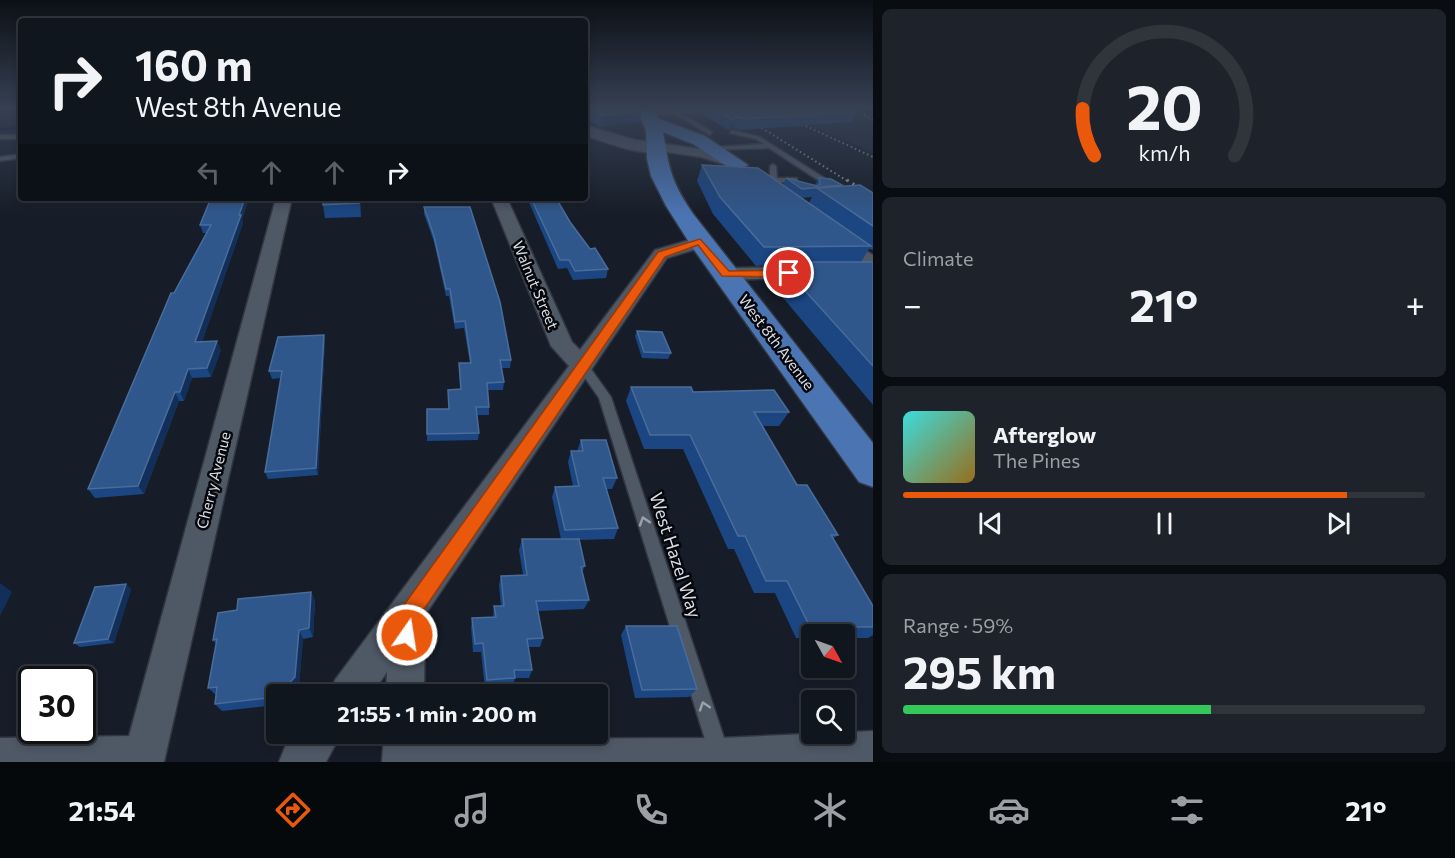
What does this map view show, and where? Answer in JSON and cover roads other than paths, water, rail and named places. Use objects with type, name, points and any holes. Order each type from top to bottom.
[{"type":"main road","name":"West 8th Avenue","points":[[654,145],[658,168],[700,242],[873,471]]},
{"type":"main road","points":[[721,145],[738,165]]},
{"type":"street","points":[[688,145],[703,153],[738,165],[767,181],[782,198]]},
{"type":"street","name":"Cherry Avenue","points":[[143,759],[283,201]]},
{"type":"street","name":"Walnut Street","points":[[500,201],[562,346],[582,365]]},
{"type":"street","points":[[826,230],[873,264]]},
{"type":"street","points":[[357,684],[408,616],[662,254],[700,242]]},
{"type":"street","points":[[726,274],[828,273]]},
{"type":"street","points":[[850,273],[873,273]]},
{"type":"street","points":[[405,684],[408,616]]},
{"type":"street","points":[[300,762],[314,744]]},
{"type":"street","points":[[403,752],[722,761],[873,752]]},
{"type":"street","points":[[0,759],[143,759]]},
{"type":"lane","points":[[760,145],[770,146],[813,176]]},
{"type":"lane","points":[[0,159],[18,156]]},
{"type":"lane","points":[[767,181],[783,173],[767,181]]},
{"type":"lane","points":[[767,181],[802,187]]},
{"type":"lane","name":"West Hazel Way","points":[[582,365],[605,397],[722,761]]},
{"type":"railway","points":[[788,145],[849,182]]},
{"type":"railway","points":[[846,145],[873,157]]},
{"type":"railway","points":[[847,180],[873,196]]}]
